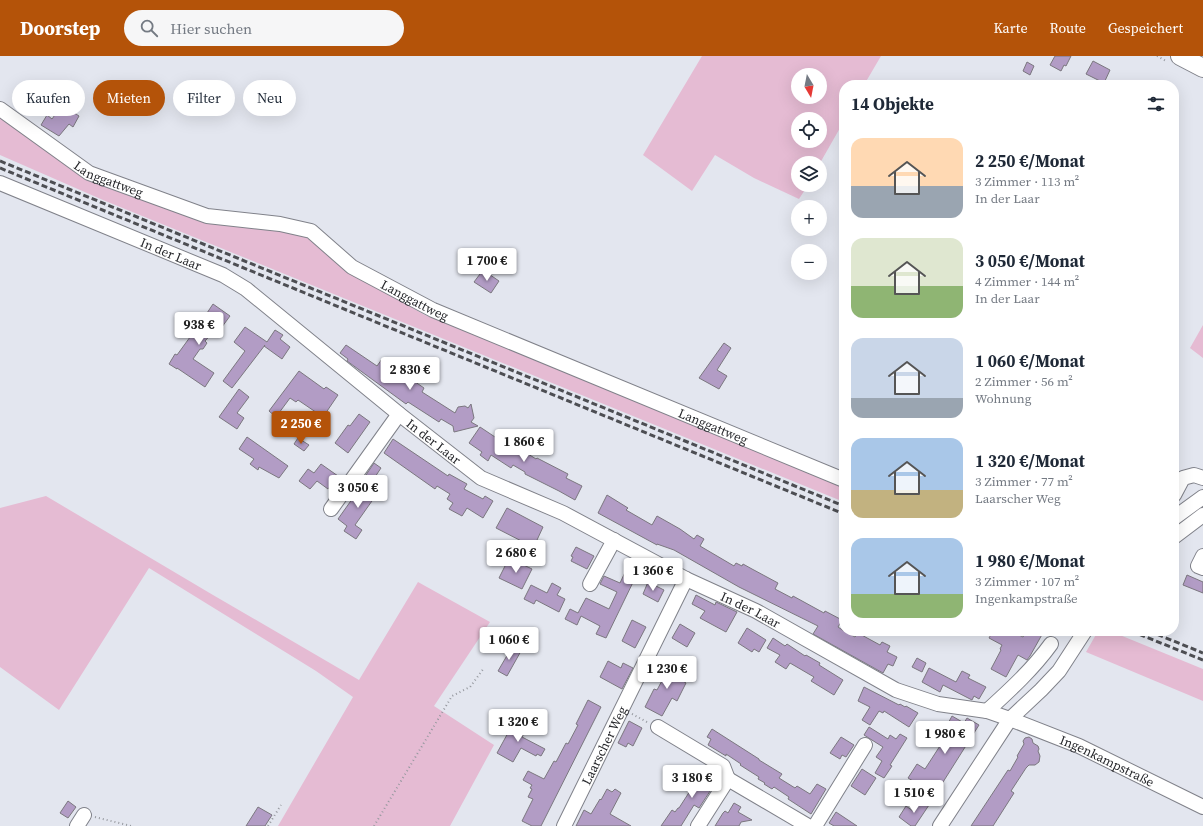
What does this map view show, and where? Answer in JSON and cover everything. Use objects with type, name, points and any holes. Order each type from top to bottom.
[{"type":"main road","points":[[1180,56],[1203,68]]},
{"type":"street","name":"Langgattweg","points":[[0,109],[89,173],[207,216],[280,224],[311,231],[352,267],[433,310],[839,478]]},
{"type":"street","name":"In der Laar","points":[[0,183],[223,275],[246,289],[399,414],[481,478],[563,513],[686,579],[756,612],[896,690],[938,704],[987,711],[1010,719]]},
{"type":"street","name":"In der Laar","points":[[331,509],[399,414]]},
{"type":"street","points":[[1179,486],[1183,478],[1194,475],[1203,478]]},
{"type":"street","points":[[1179,514],[1203,497]]},
{"type":"street","points":[[1179,533],[1203,515]]},
{"type":"street","points":[[590,584],[614,540]]},
{"type":"street","points":[[1203,556],[1198,566],[1203,568]]},
{"type":"street","name":"Laarscher Weg","points":[[564,826],[686,579]]},
{"type":"street","points":[[940,826],[1010,719],[1059,671],[1082,636]]},
{"type":"street","points":[[987,711],[1024,676],[1042,657],[1051,644]]},
{"type":"street","name":"Ingenkampstraße","points":[[1010,719],[1079,746],[1203,807]]},
{"type":"street","points":[[658,727],[723,766],[728,779],[808,826]]},
{"type":"street","points":[[814,826],[865,745]]},
{"type":"street","points":[[698,826],[728,779]]},
{"type":"path","points":[[374,826],[452,696],[470,687],[484,668]]},
{"type":"path","points":[[622,708],[658,727]]},
{"type":"path","points":[[268,826],[281,805]]},
{"type":"path","points":[[80,820],[131,826]]},
{"type":"shaded area","points":[[702,56],[881,56],[867,80],[839,80],[839,130],[824,156],[791,156],[791,192],[804,192],[799,199],[754,178],[715,155],[692,191],[643,155]]},
{"type":"shaded area","points":[[0,116],[75,170],[260,226],[310,236],[343,269],[425,315],[538,359],[839,483],[839,500],[103,200],[0,155]]},
{"type":"shaded area","points":[[1203,325],[1203,358],[1190,348]]},
{"type":"shaded area","points":[[46,496],[359,680],[418,582],[490,622],[434,706],[494,745],[450,826],[278,826],[353,697],[316,671],[149,568],[59,710],[0,667],[0,508]]},
{"type":"shaded area","points":[[1095,636],[1122,636],[1203,669],[1203,701],[1086,652]]},
{"type":"building","points":[[1055,56],[1071,56],[1066,66],[1064,65],[1061,71],[1050,65]]},
{"type":"building","points":[[1093,61],[1110,70],[1105,80],[1098,80],[1086,74]]},
{"type":"building","points":[[1027,62],[1034,66],[1030,75],[1023,71]]},
{"type":"building","points":[[46,116],[52,119],[54,116],[79,116],[73,127],[69,124],[59,136],[41,125]]},
{"type":"building","points":[[483,270],[499,281],[491,293],[474,282]]},
{"type":"building","points":[[213,304],[230,316],[219,331],[216,329],[205,341],[207,343],[203,349],[200,349],[193,359],[214,373],[205,387],[169,364],[175,354],[177,355],[193,333],[190,331],[202,314],[205,316]]},
{"type":"building","points":[[245,327],[267,342],[275,330],[283,335],[280,339],[290,347],[282,359],[264,346],[232,388],[223,381],[245,351],[234,342]]},
{"type":"building","points":[[724,343],[731,348],[717,370],[727,376],[719,389],[699,378]]},
{"type":"building","points":[[346,345],[377,366],[382,359],[424,388],[422,392],[455,413],[458,407],[465,406],[468,408],[471,404],[474,418],[471,422],[478,426],[454,432],[453,426],[441,419],[439,422],[408,402],[406,404],[347,361],[348,359],[340,353]]},
{"type":"building","points":[[299,371],[324,389],[326,387],[338,395],[323,417],[298,400],[296,402],[290,398],[276,417],[269,411]]},
{"type":"building","points":[[239,389],[249,397],[237,413],[244,418],[237,429],[219,417]]},
{"type":"building","points":[[359,414],[370,422],[348,453],[335,443],[348,425],[350,426]]},
{"type":"building","points":[[480,427],[501,441],[503,438],[536,459],[537,458],[568,474],[566,478],[582,486],[575,500],[525,474],[525,472],[513,465],[511,468],[491,455],[488,461],[480,455],[482,452],[469,443]]},
{"type":"building","points":[[247,437],[288,466],[279,478],[259,467],[258,470],[250,464],[254,459],[239,449]]},
{"type":"building","points":[[298,438],[309,445],[304,451],[294,444]]},
{"type":"building","points":[[393,439],[448,476],[449,474],[467,484],[464,489],[483,499],[485,496],[493,501],[483,518],[467,508],[462,516],[449,509],[453,503],[447,499],[450,494],[437,486],[435,489],[384,453]]},
{"type":"building","points":[[374,463],[381,468],[373,480],[366,475]]},
{"type":"building","points":[[321,464],[338,476],[328,489],[317,481],[310,489],[299,481],[308,469],[314,473]]},
{"type":"building","points":[[365,481],[379,491],[355,525],[362,530],[356,539],[344,531],[347,526],[338,519]]},
{"type":"building","points":[[607,495],[628,508],[626,510],[652,525],[657,516],[694,539],[697,535],[704,539],[700,546],[734,566],[736,563],[742,566],[743,564],[778,583],[775,589],[792,598],[793,596],[824,613],[825,611],[839,618],[839,636],[864,636],[880,645],[882,642],[890,646],[887,652],[897,657],[893,666],[888,664],[883,673],[813,634],[818,626],[739,587],[674,550],[657,545],[598,513]]},
{"type":"building","points":[[507,508],[543,527],[537,540],[542,543],[539,550],[496,528]]},
{"type":"building","points":[[576,547],[594,556],[587,569],[571,561],[573,557],[571,556]]},
{"type":"building","points":[[509,558],[532,569],[522,589],[499,578]]},
{"type":"building","points":[[627,568],[637,574],[606,638],[596,634],[600,626],[581,616],[577,625],[565,619],[570,609],[578,613],[586,598],[609,609],[617,592],[600,584],[604,576],[620,583]]},
{"type":"building","points":[[1187,575],[1203,582],[1203,593],[1183,585]]},
{"type":"building","points":[[648,582],[664,590],[658,602],[643,594]]},
{"type":"building","points":[[552,583],[561,588],[557,595],[565,599],[559,612],[536,600],[534,604],[524,599],[531,585],[547,593]]},
{"type":"building","points":[[696,595],[715,605],[716,602],[737,612],[726,632],[700,618],[705,611],[692,604]]},
{"type":"building","points":[[632,620],[646,627],[635,648],[622,641]]},
{"type":"building","points":[[680,624],[695,633],[687,647],[672,638]]},
{"type":"building","points":[[747,628],[766,640],[759,652],[754,649],[752,652],[738,643]]},
{"type":"building","points":[[990,636],[1041,636],[1027,660],[1018,655],[1006,677],[991,669],[1002,645],[989,638]]},
{"type":"building","points":[[773,638],[785,646],[787,644],[805,656],[806,655],[820,663],[819,665],[843,680],[834,695],[811,681],[814,677],[790,663],[786,669],[775,662],[780,655],[767,648]]},
{"type":"building","points":[[512,647],[521,651],[507,676],[498,671]]},
{"type":"building","points":[[917,658],[926,663],[922,672],[912,667]]},
{"type":"building","points":[[608,661],[621,668],[623,663],[633,668],[622,689],[600,677]]},
{"type":"building","points":[[672,662],[683,667],[678,678],[686,683],[677,701],[672,698],[662,716],[645,707],[654,689],[657,690]]},
{"type":"building","points":[[929,668],[956,682],[962,671],[970,675],[968,678],[986,687],[979,699],[974,696],[972,700],[943,685],[940,692],[922,682]]},
{"type":"building","points":[[864,687],[918,713],[909,727],[884,711],[883,713],[879,711],[870,725],[862,720],[870,707],[858,701]]},
{"type":"building","points":[[588,700],[601,707],[541,826],[532,826],[522,821],[533,799],[528,797],[532,789],[530,788],[532,785],[523,780],[528,771],[544,779],[554,761],[556,762],[566,743],[568,744],[578,725],[576,724]]},
{"type":"building","points":[[952,716],[964,723],[967,718],[979,725],[938,790],[932,786],[928,790],[908,778],[917,764],[925,769],[949,732],[945,729]]},
{"type":"building","points":[[518,718],[529,724],[522,737],[545,749],[541,756],[537,754],[536,756],[521,748],[513,762],[497,753],[509,731],[511,732]]},
{"type":"building","points":[[629,721],[642,728],[633,746],[628,743],[626,747],[618,743]]},
{"type":"building","points":[[869,727],[888,739],[890,735],[896,739],[900,734],[907,738],[890,765],[892,766],[884,778],[875,773],[882,761],[876,757],[883,747],[864,735]]},
{"type":"building","points":[[712,729],[782,774],[779,778],[795,788],[797,786],[810,794],[817,784],[826,789],[811,814],[788,799],[789,797],[774,787],[772,789],[764,784],[765,783],[758,779],[759,777],[740,765],[741,764],[708,745],[711,739],[707,737]]},
{"type":"building","points":[[841,737],[854,745],[846,757],[842,755],[840,759],[830,753]]},
{"type":"building","points":[[1029,737],[1032,739],[1033,743],[1038,746],[1040,756],[1039,762],[1035,765],[1029,765],[1026,768],[1011,791],[1014,793],[993,826],[971,826],[1008,770],[1010,771],[1024,744],[1023,741],[1025,738]]},
{"type":"building","points":[[862,769],[876,778],[865,795],[851,786]]},
{"type":"building","points":[[704,771],[718,779],[699,808],[694,805],[681,826],[661,826],[672,810],[675,812],[679,808],[690,791],[687,789],[694,778],[698,780]]},
{"type":"building","points":[[607,789],[612,792],[615,789],[621,793],[610,814],[631,826],[576,826],[584,810],[591,814]]},
{"type":"building","points":[[921,799],[929,805],[915,826],[911,826],[899,817],[906,806],[913,811]]},
{"type":"building","points":[[68,801],[76,807],[68,818],[60,813]]},
{"type":"building","points":[[734,803],[741,807],[738,812],[752,820],[741,822],[739,826],[715,826],[723,813],[725,811],[728,813]]},
{"type":"building","points":[[258,807],[272,815],[265,826],[246,826]]},
{"type":"building","points":[[836,812],[857,826],[834,826],[829,823]]},
{"type":"railway","points":[[0,161],[839,504]]},
{"type":"railway","points":[[0,168],[839,512]]},
{"type":"railway","points":[[1143,636],[1203,660]]},
{"type":"railway","points":[[1161,636],[1203,653]]}]
